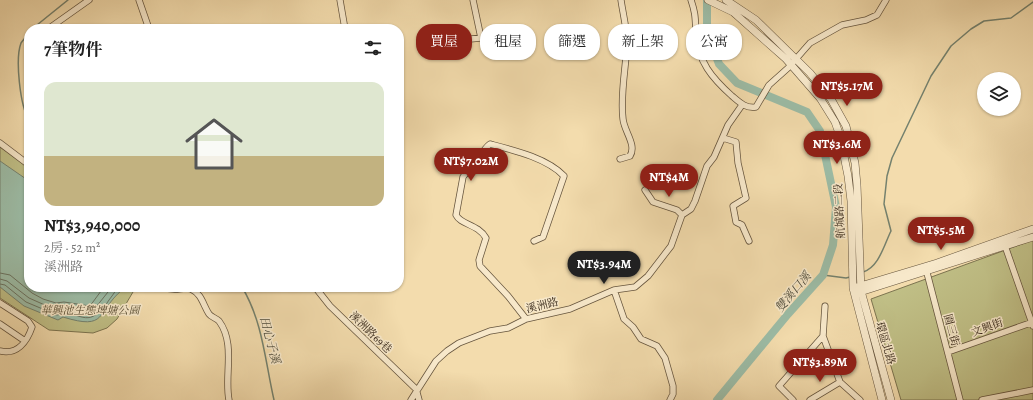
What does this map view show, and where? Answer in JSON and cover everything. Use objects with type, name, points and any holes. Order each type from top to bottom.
[{"type":"street","points":[[55,24],[89,0]]},
{"type":"street","points":[[139,0],[147,24]]},
{"type":"street","points":[[340,0],[344,24]]},
{"type":"street","points":[[472,39],[481,38],[473,0]]},
{"type":"street","points":[[620,159],[630,156],[632,152],[632,146],[623,121],[622,107],[627,40],[621,0]]},
{"type":"street","points":[[691,0],[697,17],[696,34],[699,52],[704,65],[717,83],[742,105],[756,106],[769,85],[794,62],[816,38],[842,25],[866,20],[877,15],[886,0]]},
{"type":"street","name":"航城路二段","points":[[709,0],[734,12],[794,62]]},
{"type":"street","name":"航城路二段","points":[[726,0],[756,20],[794,62],[830,98],[846,126],[855,163],[857,186],[856,275],[858,289]]},
{"type":"street","name":"溪洲路","points":[[411,400],[416,389],[436,361],[447,350],[466,340],[490,331],[508,328],[526,319],[570,309],[614,290],[634,287],[648,276],[671,246],[682,215],[691,209],[702,184],[705,170],[723,138],[728,125],[742,105]]},
{"type":"street","points":[[723,138],[736,142],[738,163],[746,198],[734,206],[733,210],[736,222],[742,225],[749,241]]},
{"type":"street","points":[[0,143],[24,161]]},
{"type":"street","points":[[526,319],[508,296],[480,266],[479,260],[486,238],[482,231],[459,219],[456,215],[463,177],[466,172],[474,167],[486,146],[490,144],[526,154],[555,169],[565,178],[543,237],[534,241]]},
{"type":"street","points":[[645,190],[654,202],[677,210],[682,215]]},
{"type":"street","points":[[858,289],[1004,242],[1033,229]]},
{"type":"street","points":[[1004,242],[1033,237]]},
{"type":"street","points":[[1004,242],[1032,323]]},
{"type":"street","name":"園三街","points":[[926,268],[960,400]]},
{"type":"street","name":"環區北路","points":[[858,289],[882,400]]},
{"type":"street","name":"環區北路","points":[[858,289],[891,400]]},
{"type":"street","points":[[614,290],[624,319],[633,327],[641,339],[657,346],[664,358],[673,386],[673,394],[670,400]]},
{"type":"street","points":[[195,292],[200,297],[209,314],[218,321],[226,340],[230,365],[227,380],[229,400]]},
{"type":"street","name":"溪洲路69巷","points":[[319,292],[330,306],[416,389]]},
{"type":"street","points":[[0,351],[8,353],[15,352],[25,341],[32,327],[28,321],[1,306]]},
{"type":"street","points":[[825,306],[823,336],[840,382],[860,400]]},
{"type":"street","name":"文興街","points":[[948,352],[1032,323]]},
{"type":"street","points":[[0,324],[25,341]]},
{"type":"street","points":[[793,400],[779,386],[823,336]]},
{"type":"street","points":[[810,400],[840,382]]},
{"type":"street","points":[[416,389],[419,400]]},
{"type":"street","points":[[982,400],[1033,390]]},
{"type":"green space","name":"華興池生態埤塘公園","points":[[0,147],[24,164],[24,292],[133,292],[117,319],[107,328],[93,333],[49,330],[0,298]]},
{"type":"green space","points":[[1033,240],[1033,400],[901,400],[871,299]]},
{"type":"water","name":"華興池生態埤塘公園","points":[[0,161],[24,178],[24,292],[120,292],[100,317],[88,322],[63,317],[58,320],[24,306],[0,287]]},
{"type":"waterway","name":"田心子溪","points":[[38,24],[68,0]]},
{"type":"waterway","name":"雙溪口溪","points":[[707,0],[707,32],[719,64],[737,83],[807,112],[820,131],[836,207],[833,245],[823,275],[788,314],[717,400]]},
{"type":"waterway","points":[[863,272],[869,269],[877,261],[891,231],[884,204],[887,176],[892,158],[931,76],[951,46],[971,29],[984,21],[1011,18],[1033,2]]},
{"type":"waterway","name":"田心子溪","points":[[24,39],[21,43],[18,60],[19,82],[24,107]]},
{"type":"waterway","points":[[823,275],[846,278],[850,277]]},
{"type":"waterway","name":"田心子溪","points":[[245,292],[255,314],[259,328],[274,400]]}]
